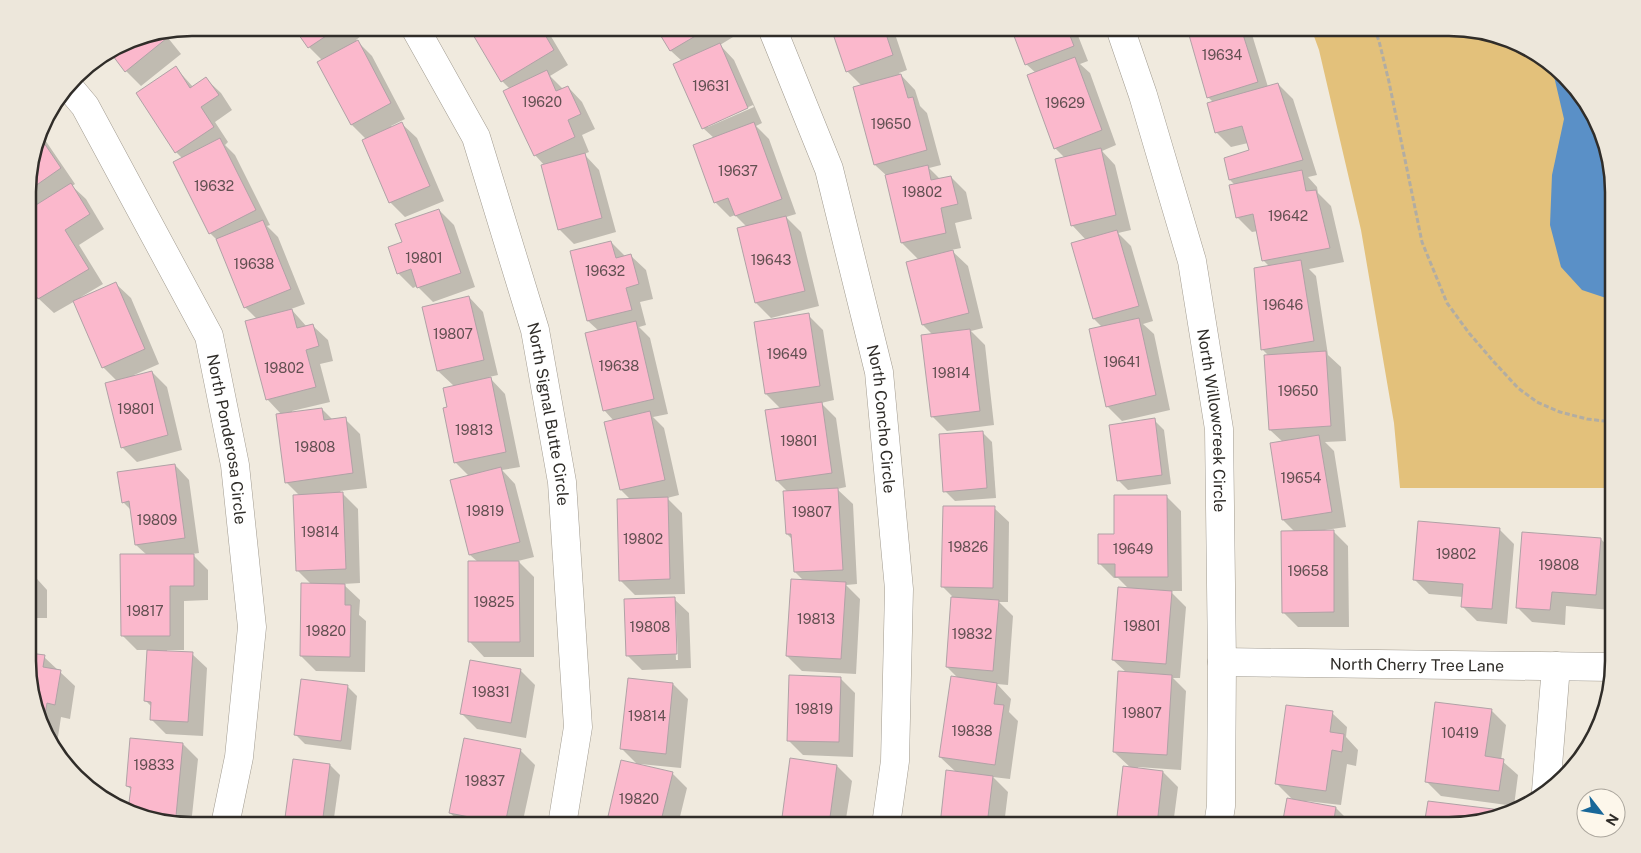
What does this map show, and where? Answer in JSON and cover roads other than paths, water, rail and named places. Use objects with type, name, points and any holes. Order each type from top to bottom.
[{"type":"street","name":"North Willowcreek Circle","points":[[1123,36],[1143,95],[1192,261],[1219,429],[1222,662],[1219,816]]},
{"type":"street","name":"North Signal Butte Circle","points":[[420,37],[476,137],[535,330],[562,482],[578,727],[563,817]]},
{"type":"street","name":"North Concho Circle","points":[[775,37],[829,169],[879,372],[899,588],[895,761],[887,816]]},
{"type":"street","name":"North Ponderosa Circle","points":[[73,92],[85,106],[209,336],[211,345],[235,465],[252,627],[239,757],[227,817]]},
{"type":"street","name":"North Cherry Tree Lane","points":[[1222,662],[1604,667]]},
{"type":"street","points":[[1547,782],[1556,666]]},
{"type":"water","points":[[1554,78],[1572,97],[1584,114],[1599,152],[1605,192],[1605,298],[1582,290],[1561,267],[1550,225],[1552,175],[1564,119]]}]
